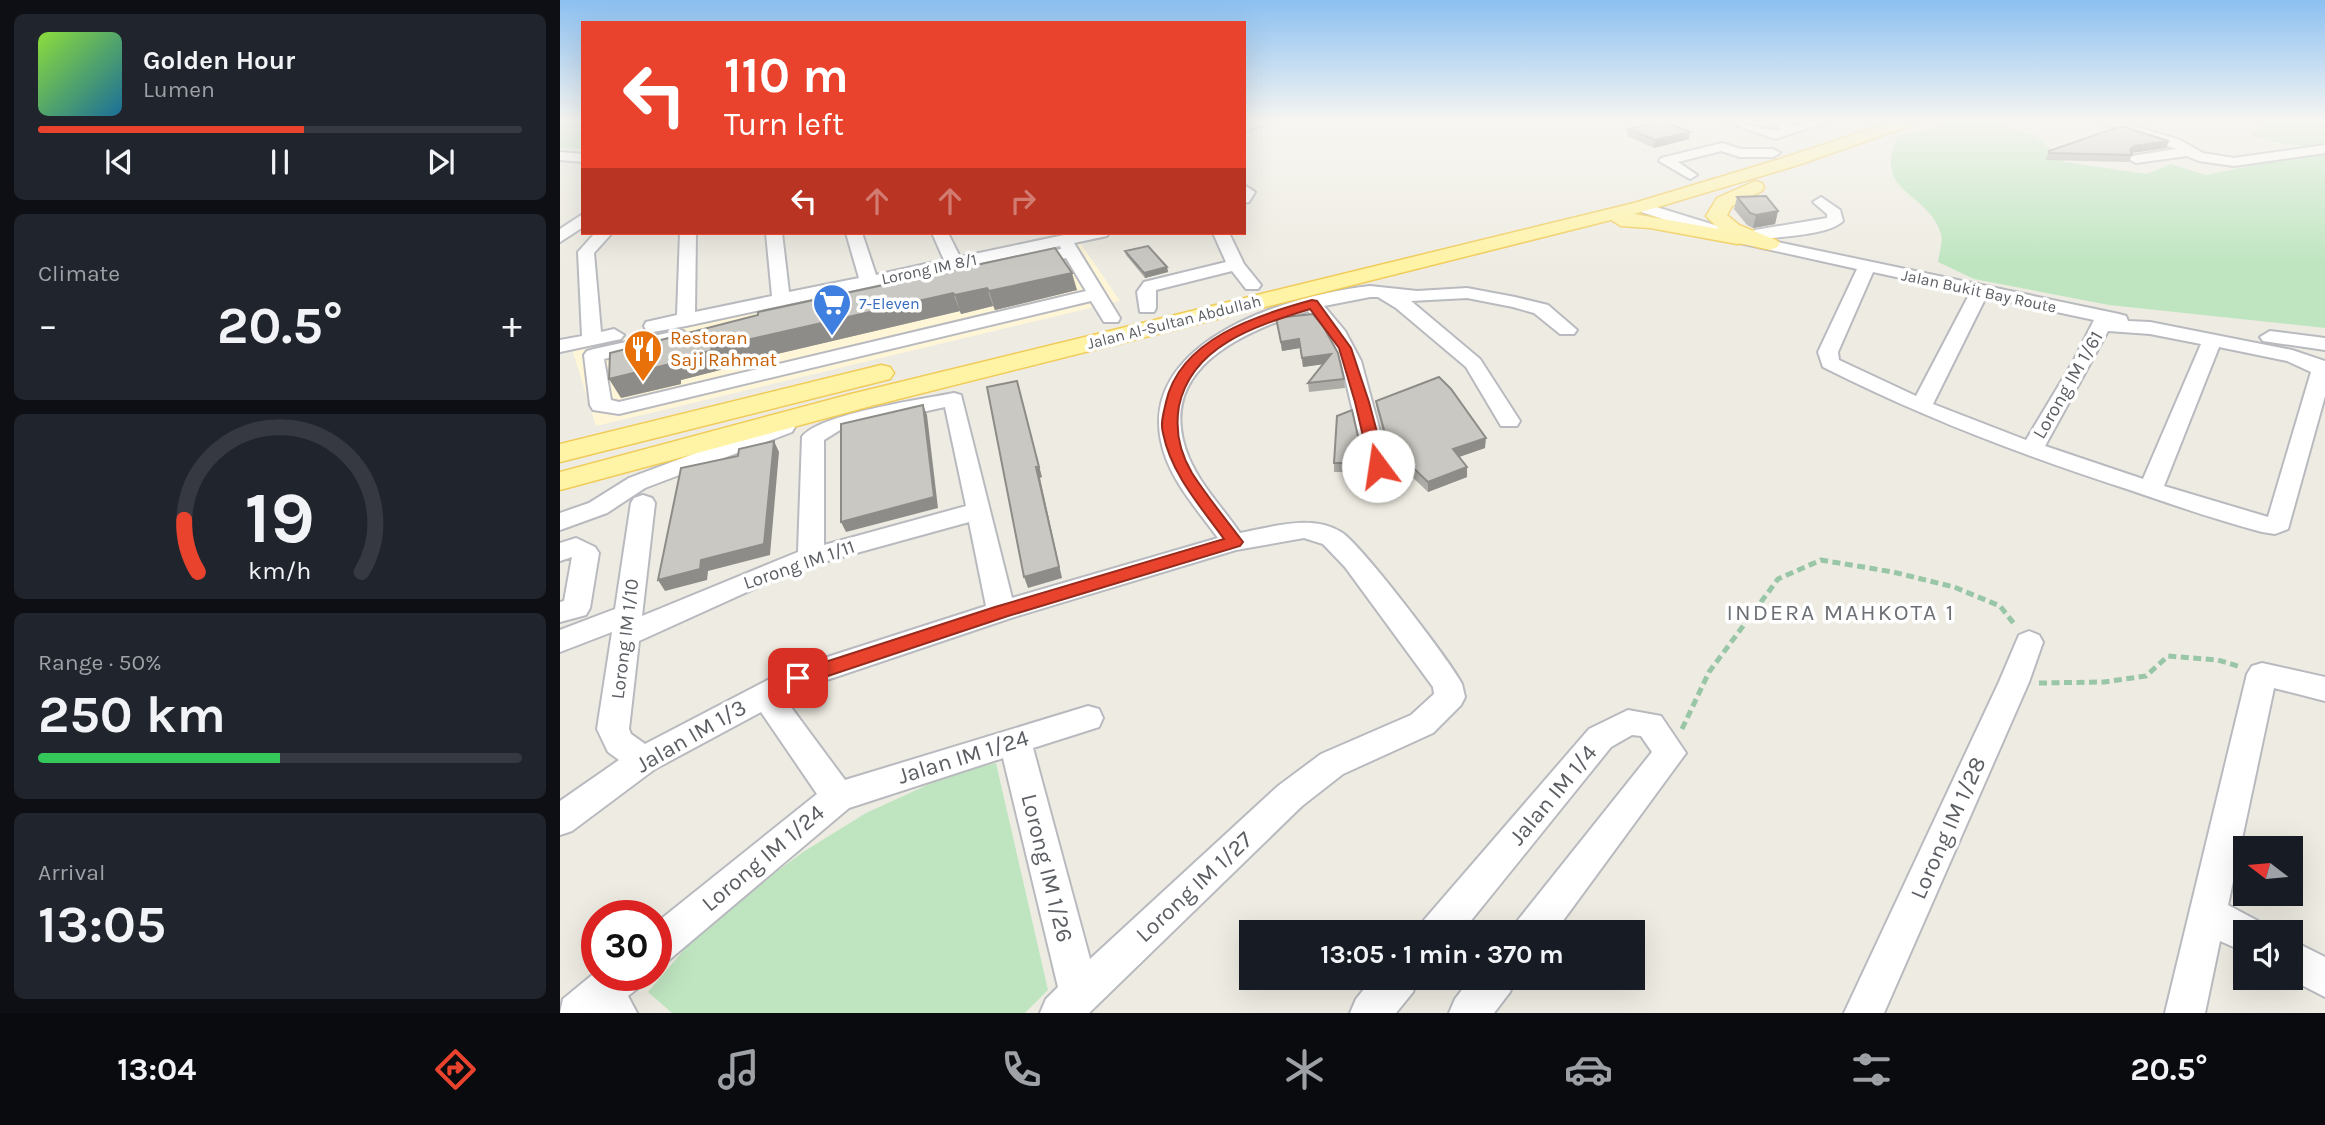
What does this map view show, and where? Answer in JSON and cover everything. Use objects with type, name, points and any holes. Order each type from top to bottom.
[{"type":"main road","name":"Jalan Al-Sultan Abdullah","points":[[560,453],[1111,318],[1244,275],[1714,169]]},
{"type":"main road","name":"Jalan Al-Sultan Abdullah","points":[[560,482],[861,400],[1282,304],[1640,207],[1653,194],[1740,169]]},
{"type":"main road","points":[[1742,237],[1716,216],[1724,202],[1788,169]]},
{"type":"main road","points":[[1244,275],[1373,261],[1602,206],[1619,203],[1640,207]]},
{"type":"main road","points":[[1580,223],[1639,220],[1769,244]]},
{"type":"street","points":[[1680,169],[1690,176]]},
{"type":"street","points":[[1640,207],[1742,237],[1819,226],[1835,221],[1835,213],[1821,202]]},
{"type":"street","points":[[593,339],[586,252],[602,235]]},
{"type":"street","points":[[686,320],[688,235]]},
{"type":"street","points":[[774,235],[781,300]]},
{"type":"street","points":[[854,235],[869,281]]},
{"type":"street","points":[[941,235],[954,263]]},
{"type":"street","name":"Lorong IM 8/1","points":[[560,346],[954,263],[1030,240],[1068,246],[1096,235]]},
{"type":"street","points":[[1222,235],[1244,275]]},
{"type":"street","name":"Jalan Bukit Bay Route","points":[[1769,244],[2104,322],[2325,344]]},
{"type":"street","points":[[1097,294],[619,408],[608,408],[601,405],[599,400],[594,355],[1068,246],[1097,294],[1111,318]]},
{"type":"street","points":[[1867,266],[1828,352],[1830,363],[1921,406],[2031,450],[2275,526],[2279,523],[2321,372],[2319,366],[2292,356],[2150,328],[2104,322]]},
{"type":"street","points":[[1234,542],[1184,471],[1170,433],[1169,420],[1176,386],[1189,365],[1205,350],[1282,304],[1312,304],[1366,292],[1417,296],[1482,295],[1541,309],[1567,330]]},
{"type":"street","points":[[1382,292],[1409,308],[1467,356],[1480,370],[1510,421]]},
{"type":"street","points":[[1921,406],[1980,292]]},
{"type":"street","points":[[1312,304],[1335,331],[1350,361],[1383,487]]},
{"type":"street","name":"Lorong IM 1/61","points":[[2031,450],[2104,322]]},
{"type":"street","points":[[2151,489],[2212,340]]},
{"type":"street","points":[[811,557],[813,437],[833,425],[954,399],[1001,611]]},
{"type":"street","points":[[560,522],[640,493],[719,450],[861,400]]},
{"type":"street","points":[[560,482],[622,472],[639,476],[640,493]]},
{"type":"street","name":"Lorong IM 1/10","points":[[640,493],[614,729],[619,743],[644,760]]},
{"type":"street","name":"Lorong IM 1/11","points":[[560,641],[627,625],[811,557],[978,511]]},
{"type":"street","name":"Lorong IM 1/27","points":[[1070,1004],[1290,796],[1332,764],[1422,724],[1450,698],[1447,684],[1354,561],[1332,538],[1304,530],[1234,542]]},
{"type":"street","name":"Jalan IM 1/3","points":[[560,820],[644,760],[798,678],[1001,611],[1234,542]]},
{"type":"street","points":[[560,552],[576,547],[586,553],[576,608],[560,612]]},
{"type":"street","name":"Lorong IM 1/28","points":[[1864,1013],[2014,682],[2029,642]]},
{"type":"street","points":[[2185,1013],[2262,674],[2325,689]]},
{"type":"street","points":[[765,694],[838,797]]},
{"type":"street","name":"Jalan IM 1/24","points":[[838,797],[1088,718]]},
{"type":"street","name":"Jalan IM 1/4","points":[[1448,920],[1600,738],[1628,722],[1650,725],[1670,753]]},
{"type":"street","name":"Lorong IM 1/26","points":[[1015,741],[1070,1004]]},
{"type":"street","points":[[1541,920],[1670,753]]},
{"type":"street","name":"Lorong IM 1/24","points":[[672,934],[838,797]]},
{"type":"street","points":[[2208,914],[2233,928]]},
{"type":"street","points":[[2303,966],[2325,978]]},
{"type":"street","points":[[1370,1013],[1389,990]]},
{"type":"street","points":[[1469,1013],[1487,990]]},
{"type":"path","points":[[1670,753],[1709,672],[1778,579],[1821,560],[1893,572],[1954,587],[2000,606],[2029,642]]},
{"type":"path","points":[[2014,682],[2104,682],[2146,676],[2168,656],[2218,660],[2262,674]]},
{"type":"shaded area","points":[[1079,241],[1120,301],[596,426],[572,349]]},
{"type":"green space","points":[[2114,169],[2147,174],[2158,169],[2188,169],[2206,175],[2234,169],[2325,169],[2325,328],[2109,305],[1974,279],[1938,262],[1941,234],[1935,220],[1905,191],[1892,170]]},
{"type":"green space","points":[[996,763],[1048,990],[1025,1013],[672,1013],[648,992],[672,991],[672,964],[705,925],[803,852],[866,813],[949,775]]},
{"type":"building","points":[[1766,196],[1778,211],[1756,215],[1750,213],[1737,197]]},
{"type":"building","points":[[1148,246],[1167,267],[1144,273],[1125,251]]},
{"type":"building","points":[[1055,248],[1072,273],[989,291],[987,288],[955,295],[953,293],[712,348],[710,351],[670,361],[670,364],[609,379],[610,353],[758,315],[758,312]]},
{"type":"building","points":[[1313,314],[1338,353],[1344,379],[1308,383],[1331,354],[1302,358],[1299,339],[1281,342],[1276,318]]},
{"type":"building","points":[[1439,377],[1451,389],[1486,438],[1453,449],[1467,467],[1428,482],[1407,462],[1394,466],[1376,401]]},
{"type":"building","points":[[1017,381],[1039,467],[1036,467],[1059,567],[1024,577],[987,387]]},
{"type":"building","points":[[923,405],[934,497],[841,522],[841,424]]},
{"type":"building","points":[[1352,410],[1364,463],[1334,463],[1337,416]]},
{"type":"building","points":[[774,441],[764,544],[701,560],[700,569],[658,580],[681,468],[738,456],[739,449]]},
{"type":"place","name":"7-Eleven","points":[[832,337]]},
{"type":"place","name":"Restoran Saji Rahmat","points":[[643,383]]},
{"type":"district","name":"INDERA MAHKOTA 1","points":[[1841,612]]},
{"type":"route","points":[[798,678],[1001,611],[1234,542],[1184,471],[1170,433],[1169,420],[1176,386],[1189,365],[1205,350],[1242,329],[1288,312],[1312,304],[1335,331],[1345,348],[1378,466]]}]
